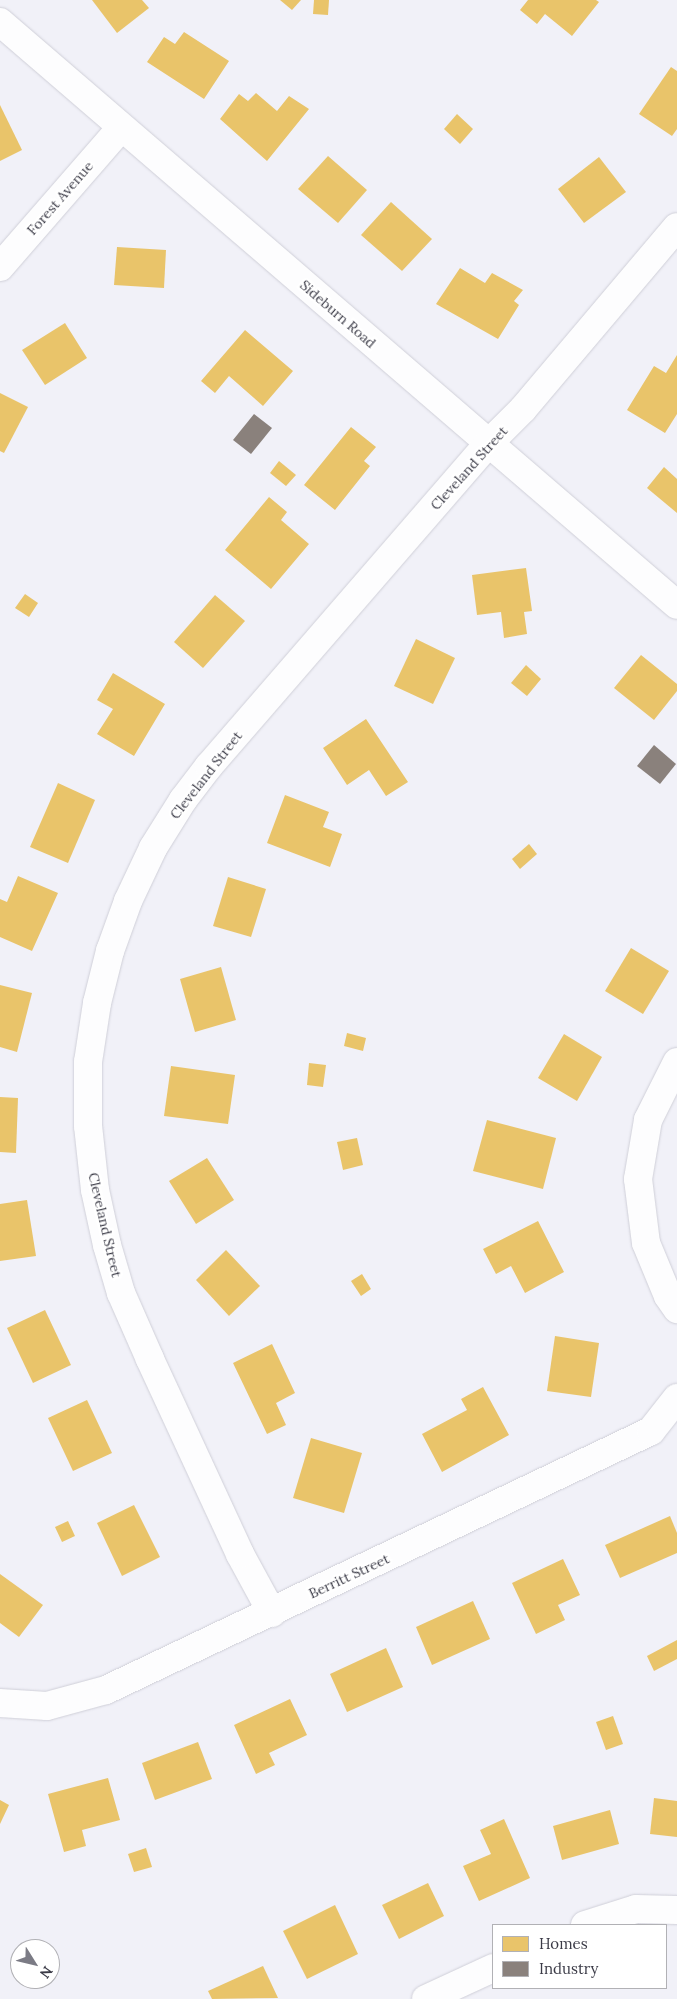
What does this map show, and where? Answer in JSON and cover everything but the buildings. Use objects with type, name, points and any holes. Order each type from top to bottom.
[{"type":"street","name":"Sideburn Road","points":[[0,22],[677,606]]},
{"type":"street","name":"Forest Avenue","points":[[0,268],[121,128]]},
{"type":"street","name":"Cleveland Street","points":[[272,1612],[240,1554],[150,1358],[121,1293],[107,1245],[95,1190],[88,1126],[88,1062],[97,1003],[128,901],[153,848],[183,800],[489,443],[523,409],[677,227]]},
{"type":"street","points":[[677,1062],[648,1120],[638,1179],[646,1243],[668,1296],[677,1309]]},
{"type":"street","name":"Berritt Street","points":[[0,1703],[47,1706],[73,1701],[106,1690],[651,1431],[677,1398]]},
{"type":"street","points":[[587,1924],[636,1909],[677,1910]]},
{"type":"street","points":[[426,1999],[492,1968]]}]
